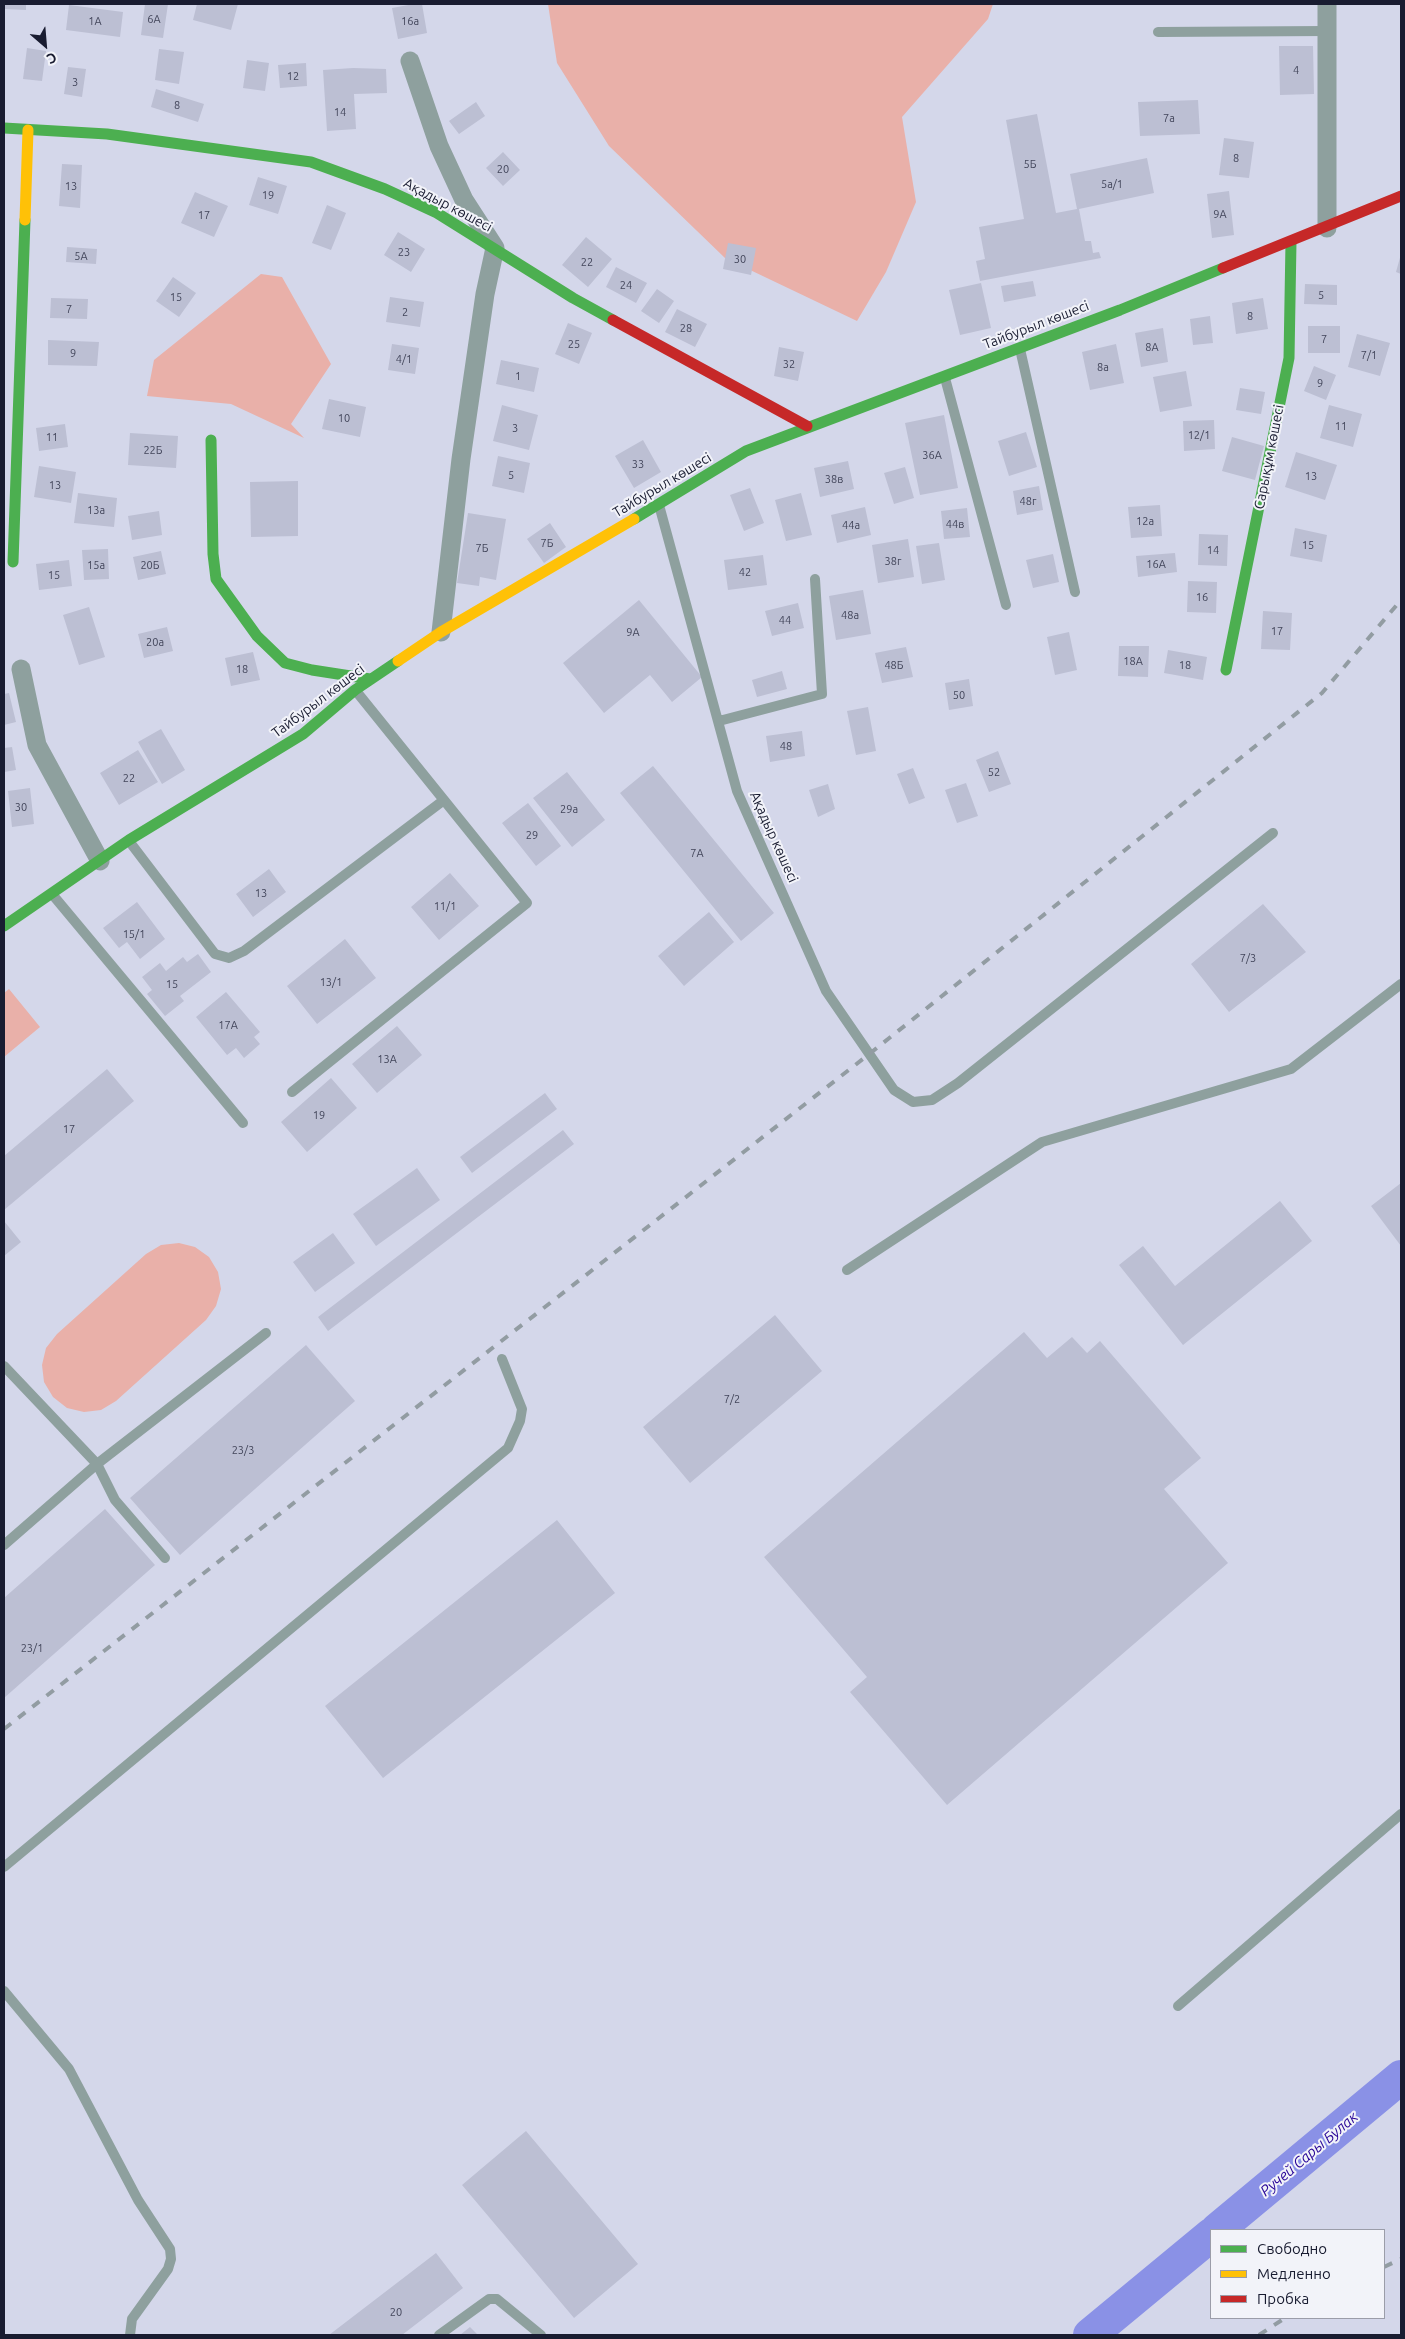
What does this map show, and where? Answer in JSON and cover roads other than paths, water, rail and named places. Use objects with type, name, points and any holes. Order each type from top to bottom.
[{"type":"street","points":[[1327,4],[1327,228]]},
{"type":"street","points":[[410,61],[439,146],[464,200],[495,248],[485,294],[461,459],[441,632]]},
{"type":"street","name":"Ақадыр көшесі","points":[[4,128],[106,134],[311,162],[385,189],[437,213],[573,298],[807,426]]},
{"type":"street","points":[[13,562],[28,130]]},
{"type":"street","name":"Тайбурыл көшесі","points":[[4,926],[129,840],[303,734],[355,690],[441,632],[746,451],[807,426],[1019,348],[1327,228],[1401,196]]},
{"type":"street","name":"Сарықұм көшесі","points":[[1226,670],[1289,358],[1291,242]]},
{"type":"street","points":[[211,440],[213,554],[216,579],[257,636],[285,663],[312,670],[370,679]]},
{"type":"street","points":[[21,669],[37,745],[100,861]]},
{"type":"lane","points":[[1158,32],[1326,31]]},
{"type":"lane","points":[[1019,348],[1074,592]]},
{"type":"lane","points":[[944,375],[1006,605]]},
{"type":"lane","name":"Ақадыр көшесі","points":[[659,504],[737,791],[826,991],[868,1055],[894,1090],[912,1102],[932,1100],[958,1083],[1273,833]]},
{"type":"lane","points":[[719,721],[822,694],[815,579]]},
{"type":"lane","points":[[292,1092],[527,903],[355,690]]},
{"type":"lane","points":[[129,840],[215,954],[229,958],[244,951],[444,800]]},
{"type":"lane","points":[[51,893],[243,1123]]},
{"type":"lane","points":[[847,1270],[1042,1142],[1291,1069],[1401,984]]},
{"type":"lane","points":[[4,1545],[97,1464],[266,1333]]},
{"type":"lane","points":[[4,1867],[508,1448],[520,1421],[522,1409],[502,1359]]},
{"type":"lane","points":[[4,1366],[97,1464],[115,1500],[165,1558]]},
{"type":"lane","points":[[1178,2006],[1401,1814]]},
{"type":"lane","points":[[4,1991],[69,2069],[138,2200],[170,2249],[171,2259],[168,2269],[132,2319],[130,2335]]},
{"type":"lane","points":[[439,2335],[489,2299],[497,2299],[541,2335]]},
{"type":"waterway","name":"Ручей Сары Булак","points":[[1218,2229],[1401,2077]]},
{"type":"waterway","name":"Ручей Сары Булак","points":[[1090,2335],[1210,2236]]},
{"type":"railway","points":[[4,1729],[868,1055],[1322,693],[1401,600]]},
{"type":"railway","points":[[1385,2267],[1401,2259]]},
{"type":"railway","points":[[1259,2335],[1283,2319]]}]
